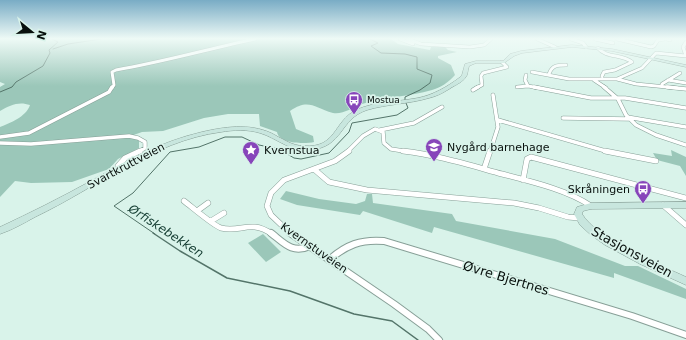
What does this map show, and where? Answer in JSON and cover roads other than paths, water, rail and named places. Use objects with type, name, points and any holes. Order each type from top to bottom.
[{"type":"street","points":[[0,137],[29,133],[109,92],[114,85],[112,72],[116,70],[155,63],[185,55]]},
{"type":"street","points":[[473,90],[482,85],[481,76],[483,73],[507,67],[502,62],[507,61],[511,55]]},
{"type":"street","points":[[602,76],[603,72],[616,70],[632,62],[628,59],[612,55]]},
{"type":"street","points":[[630,55],[686,66]]},
{"type":"street","points":[[617,79],[642,68],[655,55]]},
{"type":"street","points":[[675,55],[686,56]]},
{"type":"street","name":"Svartkruttveien","points":[[0,230],[44,210],[169,143],[232,128],[243,128],[259,130],[293,147],[308,149],[318,147],[333,140],[347,120],[356,113],[375,105],[431,96],[457,83],[463,77],[466,66],[469,63],[478,61],[502,62]]},
{"type":"street","points":[[549,74],[551,68],[554,66],[566,65]]},
{"type":"street","points":[[532,72],[549,74],[567,79],[617,79],[632,83],[686,89]]},
{"type":"street","points":[[662,86],[662,84],[680,73]]},
{"type":"street","points":[[526,75],[525,80],[528,86]]},
{"type":"street","points":[[594,80],[617,98],[628,118],[646,130],[686,146]]},
{"type":"street","points":[[668,80],[686,83]]},
{"type":"street","points":[[517,87],[528,86],[590,98],[617,98],[656,102],[686,108]]},
{"type":"street","points":[[484,169],[497,133],[498,120],[493,95]]},
{"type":"street","name":"Kvernstuveien","points":[[439,340],[395,304],[329,260],[273,219],[268,212],[267,203],[272,192],[282,181],[296,174],[314,170],[341,158],[371,130],[380,130],[414,123],[442,107]]},
{"type":"street","points":[[563,118],[628,118],[686,127]]},
{"type":"street","points":[[498,120],[606,151],[656,161]]},
{"type":"street","points":[[380,130],[384,133],[383,141],[386,146],[396,150],[426,153],[523,180],[582,200],[591,206]]},
{"type":"street","points":[[0,143],[31,144],[126,136],[136,136],[144,140],[146,145],[145,148],[121,161],[118,166],[120,168]]},
{"type":"street","points":[[523,180],[527,159],[529,157],[534,157],[686,198]]},
{"type":"street","points":[[314,170],[327,181],[345,186],[409,195],[514,203],[539,208],[568,217],[579,218],[578,212],[580,209],[591,206],[686,205]]},
{"type":"street","points":[[184,201],[220,228],[226,229],[247,225],[258,227],[268,231],[296,250],[302,250],[310,246]]},
{"type":"street","points":[[197,211],[208,203]]},
{"type":"street","points":[[663,205],[686,225]]},
{"type":"street","points":[[211,221],[224,213]]},
{"type":"street","name":"Stasjonsveien","points":[[579,218],[596,234],[625,251],[686,280]]},
{"type":"street","name":"Øvre Bjertnes","points":[[329,260],[344,247],[352,243],[368,240],[384,241],[632,316],[686,335]]},
{"type":"waterway","points":[[0,92],[12,87],[16,82],[43,66],[49,55]]},
{"type":"waterway","name":"Ørfiskebekken","points":[[405,100],[405,97],[420,90],[430,83],[432,75],[417,69],[417,57],[408,55]]},
{"type":"waterway","name":"Ørfiskebekken","points":[[155,234],[114,206],[133,193],[170,152],[199,147],[225,137],[242,137],[259,145],[279,149],[294,158],[301,159],[329,153],[349,132],[352,123],[397,115],[408,108],[406,103]]},
{"type":"waterway","name":"Ørfiskebekken","points":[[153,233],[180,251],[227,278],[290,291],[354,314],[392,321],[418,340]]},
{"type":"place","name":"Mostua","points":[[354,115]]},
{"type":"place","name":"Nygård barnehage","points":[[434,162]]},
{"type":"place","name":"Kvernstua","points":[[251,165]]},
{"type":"place","name":"Skråningen","points":[[643,204]]}]
